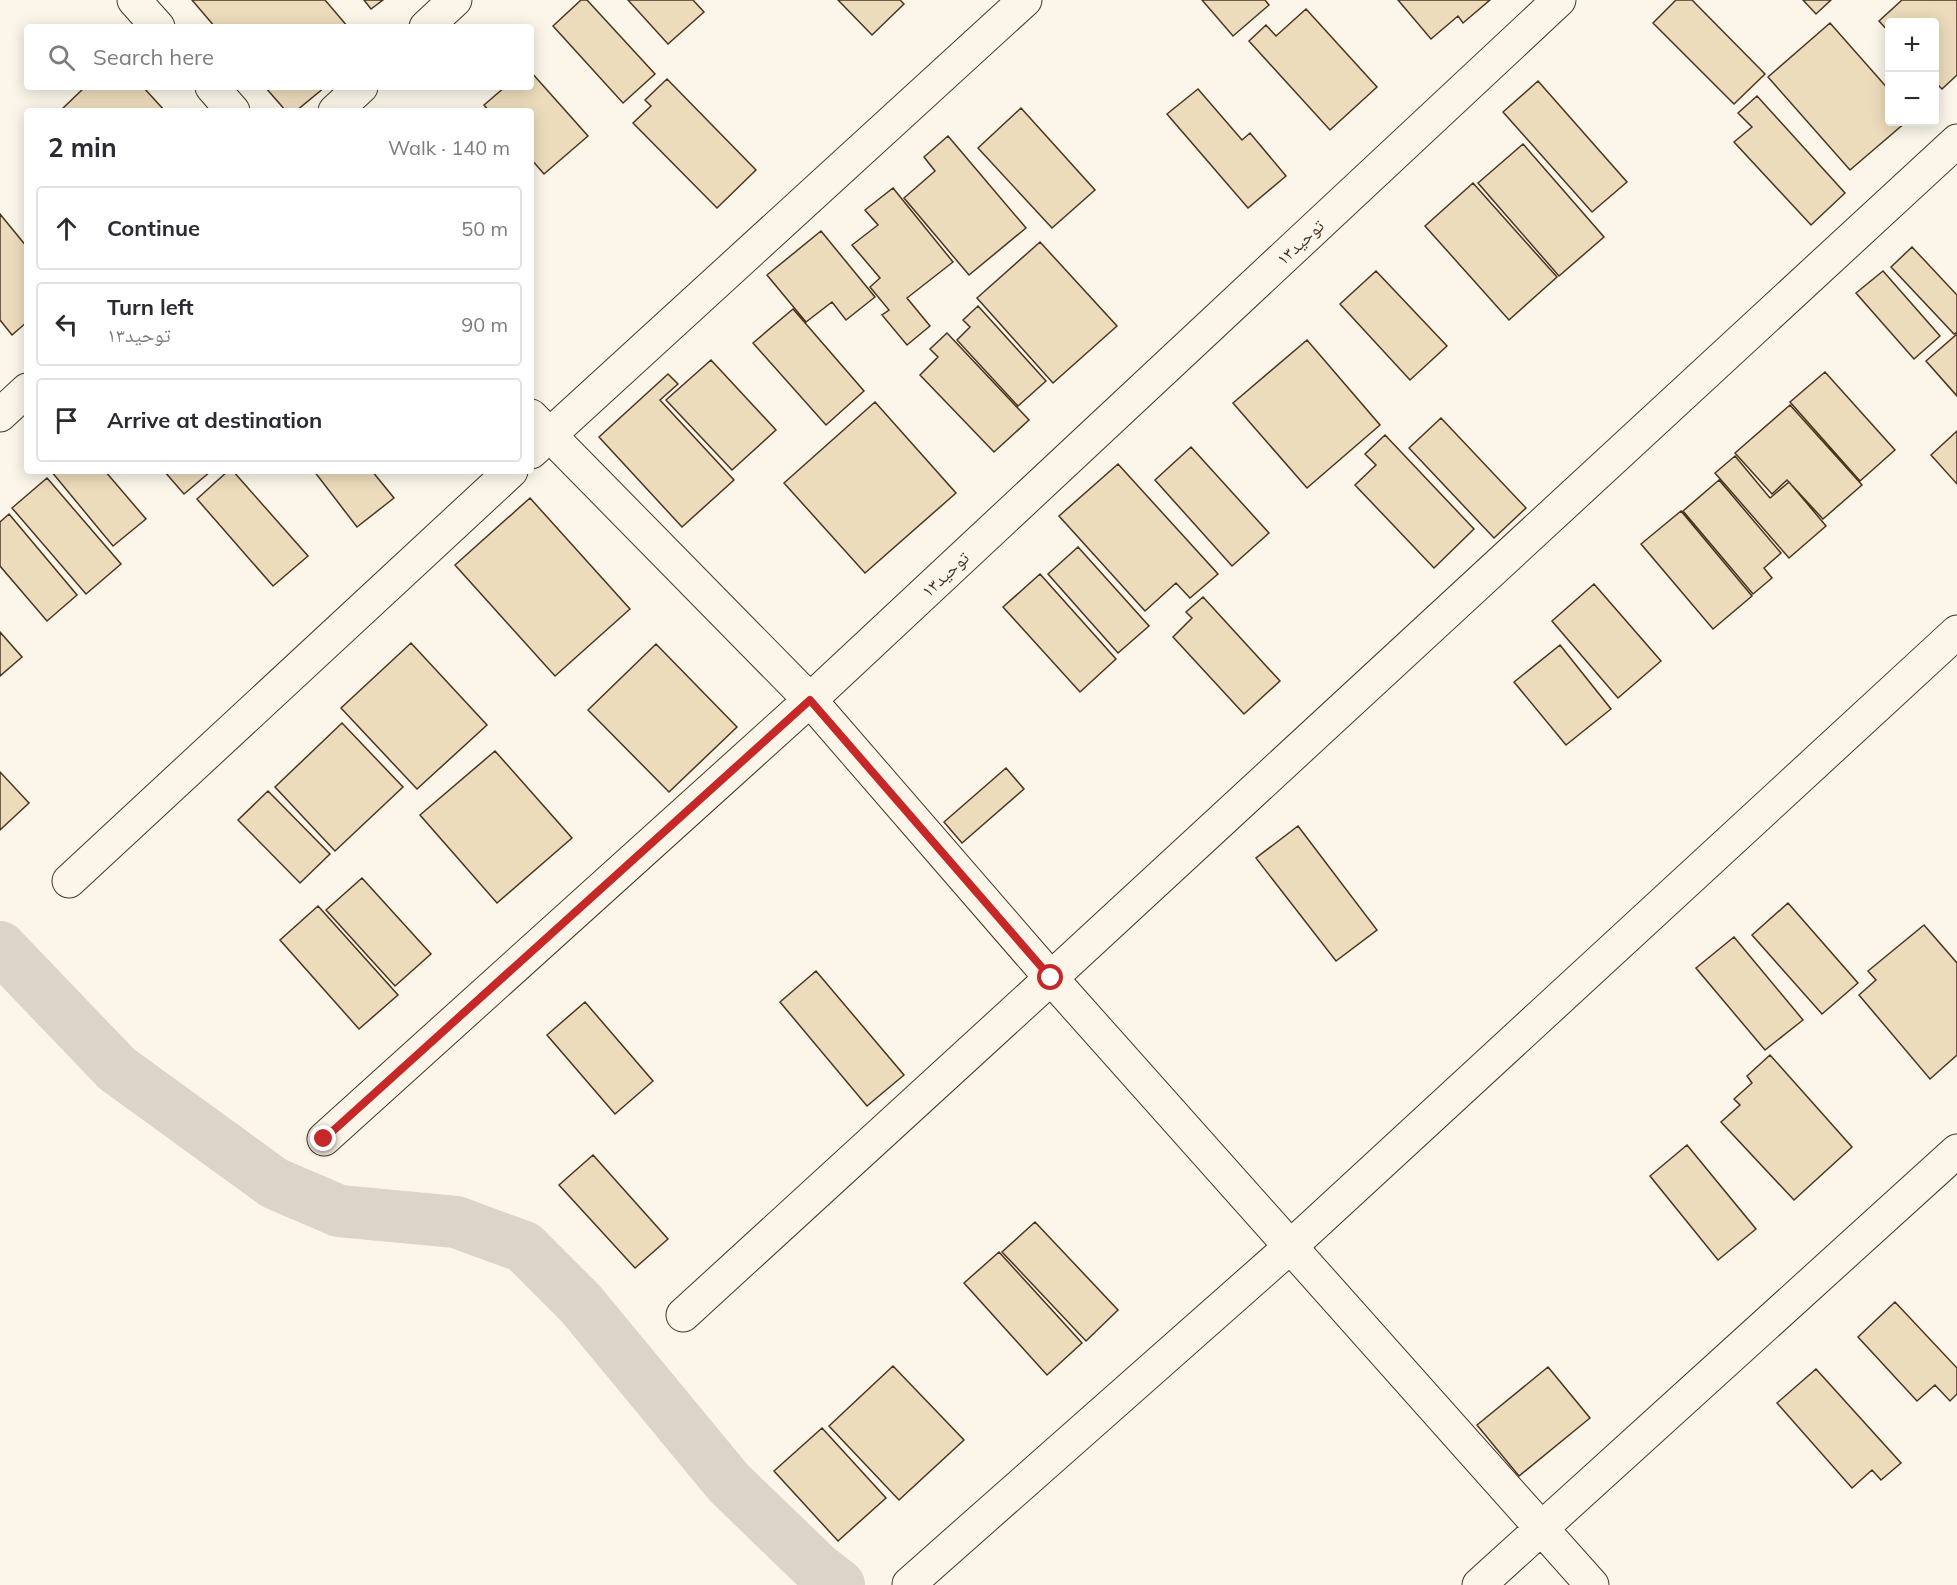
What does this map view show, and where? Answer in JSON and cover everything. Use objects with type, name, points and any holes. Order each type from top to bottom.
[{"type":"street","points":[[134,0],[155,24]]},
{"type":"street","points":[[429,24],[455,0]]},
{"type":"street","points":[[1025,0],[537,434],[810,700],[1051,978],[1592,1585]]},
{"type":"street","name":"توحید۱۳","points":[[324,1139],[810,700],[1559,0]]},
{"type":"street","points":[[215,90],[230,108]]},
{"type":"street","points":[[338,108],[358,90]]},
{"type":"street","points":[[683,1315],[1957,141]]},
{"type":"street","points":[[0,415],[24,393]]},
{"type":"street","points":[[69,880],[508,474]]},
{"type":"street","points":[[909,1584],[1290,1247],[1957,632]]},
{"type":"street","points":[[1479,1585],[1957,1151]]},
{"type":"building","points":[[192,0],[325,0],[345,24],[212,24]]},
{"type":"building","points":[[364,0],[383,0],[371,9]]},
{"type":"building","points":[[581,0],[587,0],[655,74],[623,103],[553,26]]},
{"type":"building","points":[[628,0],[693,0],[704,12],[668,44]]},
{"type":"building","points":[[838,0],[900,0],[904,4],[872,35]]},
{"type":"building","points":[[1202,0],[1265,0],[1269,5],[1233,36]]},
{"type":"building","points":[[1398,0],[1490,0],[1463,23],[1458,16],[1431,39]]},
{"type":"building","points":[[1676,0],[1692,0],[1765,74],[1734,104],[1653,23]]},
{"type":"building","points":[[1803,0],[1831,0],[1816,14]]},
{"type":"building","points":[[1902,0],[1957,0],[1957,75],[1942,89],[1939,86],[1939,18],[1885,18],[1885,28],[1879,21]]},
{"type":"building","points":[[1306,9],[1377,87],[1330,130],[1249,41],[1266,25],[1276,36]]},
{"type":"building","points":[[1830,23],[1885,85],[1885,126],[1901,126],[1850,170],[1768,77]]},
{"type":"building","points":[[534,75],[588,136],[544,174],[534,162],[534,108],[486,108],[484,105],[502,90],[534,90]]},
{"type":"building","points":[[667,79],[756,170],[717,208],[633,123],[651,106],[645,100]]},
{"type":"building","points":[[1538,81],[1627,182],[1592,212],[1503,112]]},
{"type":"building","points":[[1198,89],[1242,140],[1250,133],[1286,176],[1248,208],[1167,114]]},
{"type":"building","points":[[82,90],[146,90],[162,108],[63,108]]},
{"type":"building","points":[[268,90],[321,90],[300,108],[283,108]]},
{"type":"building","points":[[1757,96],[1845,193],[1811,225],[1734,142],[1752,127],[1738,113]]},
{"type":"building","points":[[1021,108],[1095,190],[1052,228],[978,148]]},
{"type":"building","points":[[948,136],[1026,228],[969,275],[904,198],[935,171],[924,157]]},
{"type":"building","points":[[1523,144],[1604,237],[1559,276],[1478,183]]},
{"type":"building","points":[[1473,183],[1557,277],[1509,320],[1425,226]]},
{"type":"building","points":[[893,188],[953,262],[907,298],[930,326],[907,345],[882,315],[889,310],[870,287],[880,278],[852,245],[878,225],[865,210]]},
{"type":"building","points":[[0,214],[24,243],[24,325],[12,335],[0,320]]},
{"type":"building","points":[[821,231],[875,297],[846,320],[832,302],[806,322],[767,275]]},
{"type":"building","points":[[1040,242],[1117,326],[1053,383],[977,298]]},
{"type":"building","points":[[1912,247],[1957,295],[1957,332],[1954,334],[1891,267]]},
{"type":"building","points":[[1376,271],[1447,346],[1410,380],[1340,304]]},
{"type":"building","points":[[1883,271],[1940,336],[1914,359],[1856,293]]},
{"type":"building","points":[[978,306],[1046,381],[1018,406],[957,340],[970,327],[963,320]]},
{"type":"building","points":[[793,309],[864,391],[826,425],[753,343]]},
{"type":"building","points":[[947,333],[1029,420],[994,452],[920,375],[938,357],[930,349]]},
{"type":"building","points":[[1957,334],[1957,396],[1926,361]]},
{"type":"building","points":[[1307,340],[1380,425],[1307,488],[1233,403]]},
{"type":"building","points":[[711,360],[776,430],[732,470],[666,400]]},
{"type":"building","points":[[1825,372],[1895,450],[1860,481],[1790,402]]},
{"type":"building","points":[[668,374],[678,384],[660,400],[734,480],[682,527],[599,437]]},
{"type":"building","points":[[875,402],[956,493],[865,573],[784,483]]},
{"type":"building","points":[[1790,405],[1862,485],[1823,519],[1787,480],[1772,494],[1735,453]]},
{"type":"building","points":[[1441,418],[1526,508],[1494,538],[1409,448]]},
{"type":"building","points":[[1957,431],[1957,484],[1931,455]]},
{"type":"building","points":[[1385,435],[1474,529],[1434,568],[1355,485],[1376,465],[1365,454]]},
{"type":"building","points":[[1191,447],[1269,533],[1232,566],[1155,480]]},
{"type":"building","points":[[1735,456],[1770,498],[1789,482],[1826,526],[1789,558],[1715,473]]},
{"type":"building","points":[[1118,464],[1218,574],[1190,598],[1176,583],[1145,611],[1059,516]]},
{"type":"building","points":[[53,474],[108,474],[146,519],[113,546]]},
{"type":"building","points":[[167,474],[207,474],[184,494]]},
{"type":"building","points":[[225,474],[236,474],[308,556],[273,586],[197,499]]},
{"type":"building","points":[[316,474],[374,474],[394,498],[357,527]]},
{"type":"building","points":[[47,478],[121,564],[86,594],[12,508]]},
{"type":"building","points":[[1719,480],[1781,553],[1764,568],[1772,578],[1753,594],[1683,511]]},
{"type":"building","points":[[530,498],[630,609],[555,676],[455,565]]},
{"type":"building","points":[[1681,511],[1752,596],[1713,629],[1641,544]]},
{"type":"building","points":[[9,514],[77,595],[47,621],[0,566],[0,522]]},
{"type":"building","points":[[1078,547],[1149,626],[1118,653],[1048,574]]},
{"type":"building","points":[[1040,574],[1116,659],[1080,692],[1003,607]]},
{"type":"building","points":[[1594,584],[1661,661],[1618,698],[1552,621]]},
{"type":"building","points":[[1203,597],[1280,681],[1244,714],[1173,637],[1192,618],[1186,612]]},
{"type":"building","points":[[0,632],[22,657],[0,676]]},
{"type":"building","points":[[411,643],[487,725],[417,789],[341,708]]},
{"type":"building","points":[[656,644],[737,727],[669,792],[588,710]]},
{"type":"building","points":[[1560,645],[1611,709],[1566,745],[1514,682]]},
{"type":"building","points":[[342,723],[403,787],[335,851],[275,787]]},
{"type":"building","points":[[495,751],[572,838],[497,903],[420,815]]},
{"type":"building","points":[[1006,768],[1024,789],[962,843],[944,822]]},
{"type":"building","points":[[0,772],[29,803],[0,830]]},
{"type":"building","points":[[268,791],[330,854],[300,883],[238,820]]},
{"type":"building","points":[[1298,826],[1377,930],[1336,961],[1256,858]]},
{"type":"building","points":[[362,878],[431,954],[395,986],[326,910]]},
{"type":"building","points":[[1788,903],[1858,983],[1822,1014],[1752,935]]},
{"type":"building","points":[[318,906],[398,995],[359,1029],[280,940]]},
{"type":"building","points":[[1924,925],[1957,963],[1957,1055],[1930,1079],[1859,995],[1876,980],[1868,971]]},
{"type":"building","points":[[1734,937],[1803,1020],[1765,1050],[1696,968]]},
{"type":"building","points":[[816,971],[904,1075],[867,1106],[780,1002]]},
{"type":"building","points":[[585,1002],[653,1081],[615,1114],[547,1035]]},
{"type":"building","points":[[1770,1055],[1852,1147],[1794,1200],[1721,1122],[1740,1105],[1734,1099],[1752,1083],[1747,1076]]},
{"type":"building","points":[[1687,1145],[1756,1229],[1718,1260],[1650,1176]]},
{"type":"building","points":[[593,1155],[668,1239],[635,1268],[559,1185]]},
{"type":"building","points":[[1035,1222],[1118,1310],[1086,1341],[1002,1252]]},
{"type":"building","points":[[999,1252],[1082,1343],[1047,1375],[964,1283]]},
{"type":"building","points":[[1895,1302],[1957,1368],[1957,1394],[1950,1401],[1935,1385],[1917,1401],[1858,1337]]},
{"type":"building","points":[[893,1366],[964,1440],[899,1500],[829,1426]]},
{"type":"building","points":[[1548,1367],[1590,1418],[1519,1476],[1477,1425]]},
{"type":"building","points":[[1816,1369],[1901,1463],[1881,1480],[1872,1470],[1852,1488],[1777,1403]]},
{"type":"building","points":[[822,1428],[886,1498],[838,1541],[774,1471]]},
{"type":"waterway","points":[[0,947],[117,1069],[274,1183],[339,1211],[456,1222],[524,1247],[581,1304],[729,1483],[817,1568],[839,1585]]},
{"type":"route","points":[[324,1139],[810,700],[1051,978]]}]
